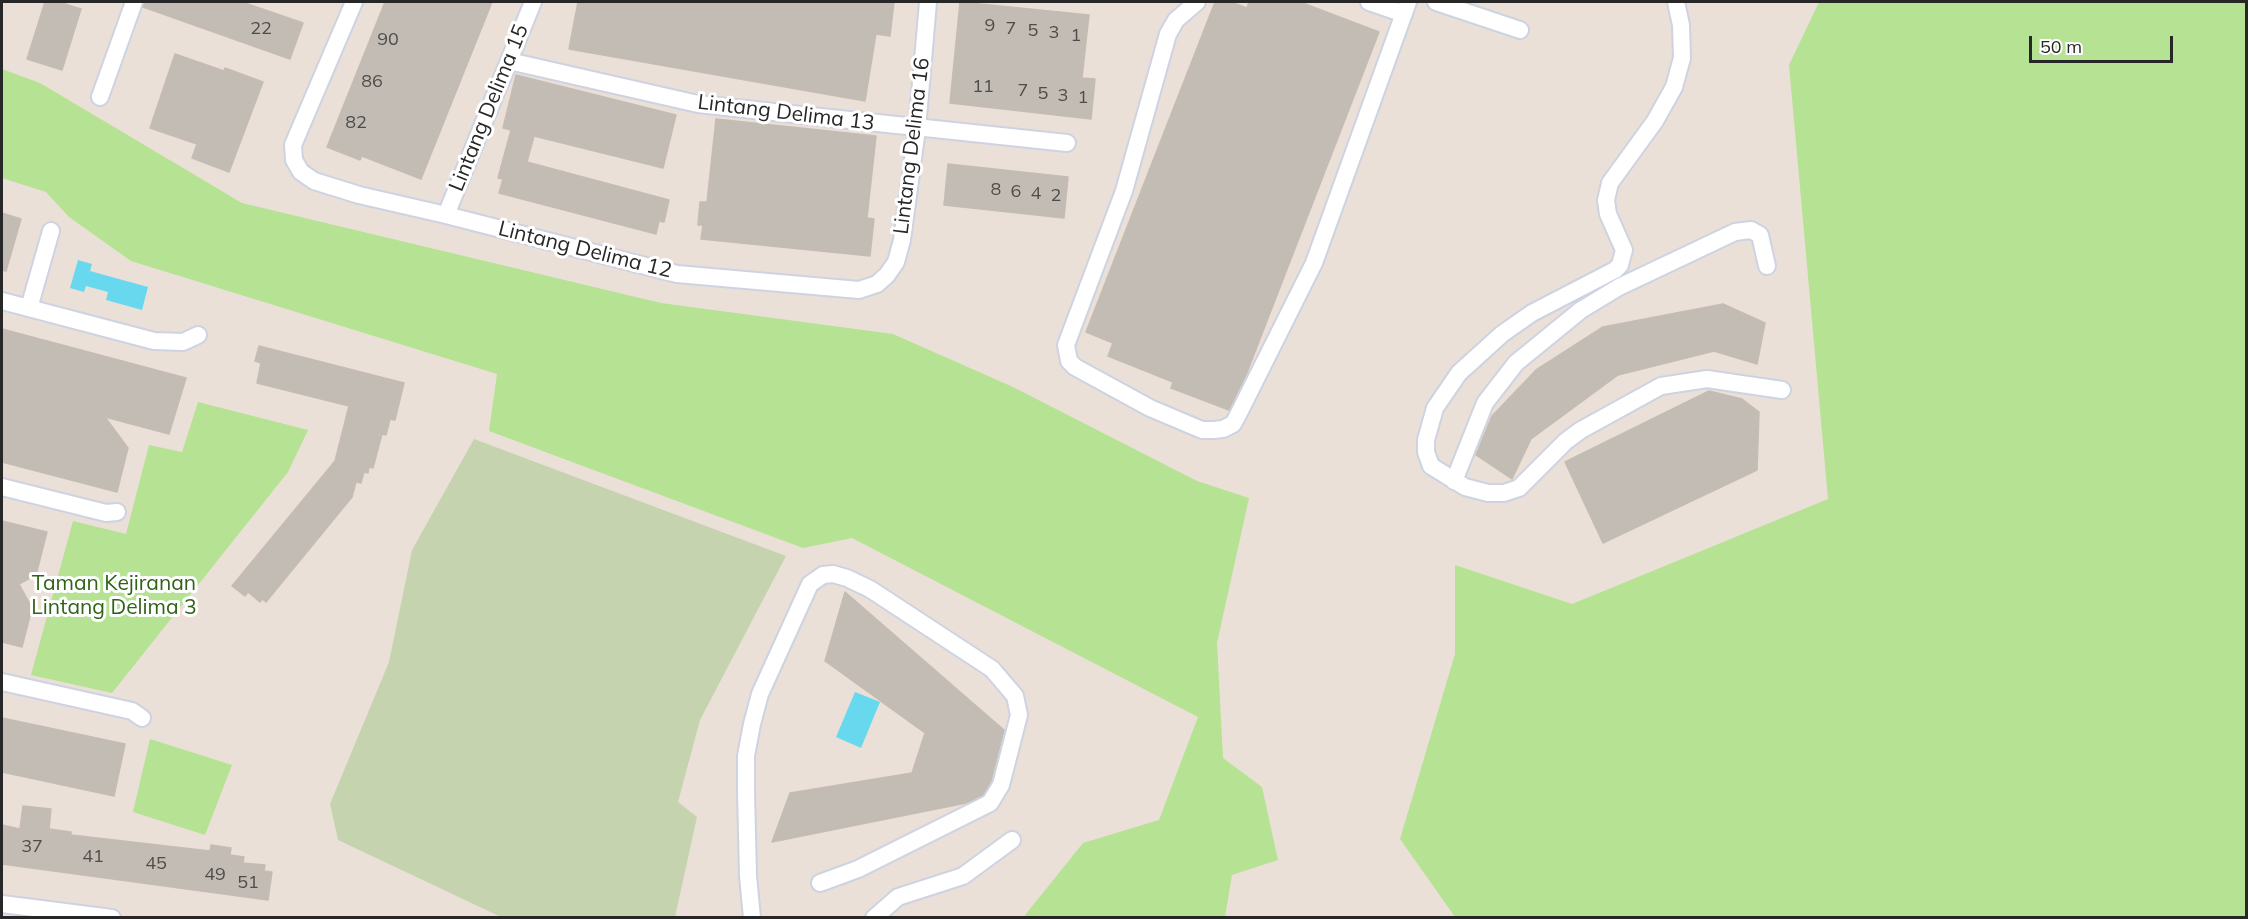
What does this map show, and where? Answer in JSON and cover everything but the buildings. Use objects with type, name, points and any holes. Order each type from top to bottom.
[{"type":"street","points":[[100,97],[134,2]]},
{"type":"street","name":"Lintang Delima 12","points":[[354,2],[293,145],[294,160],[301,172],[327,186],[446,214],[677,274],[859,290],[877,284]]},
{"type":"street","name":"Lintang Delima 15","points":[[446,214],[533,2]]},
{"type":"street","name":"Lintang Delima 16","points":[[877,284],[896,262],[902,240],[917,129],[928,2]]},
{"type":"street","points":[[1197,2],[1176,20],[1168,34],[1124,190],[1066,345],[1069,361],[1076,367],[1150,408],[1202,430],[1223,429],[1233,424],[1314,263],[1406,8],[1369,2]]},
{"type":"street","points":[[1436,2],[1520,30]]},
{"type":"street","points":[[1676,2],[1681,25],[1682,58],[1674,87],[1655,121],[1610,183],[1606,200],[1608,214],[1624,250],[1624,258],[1615,270],[1532,312],[1502,334],[1459,373],[1435,408],[1426,440],[1426,452],[1431,466],[1465,487],[1488,494],[1504,493],[1520,488],[1566,441],[1581,430],[1661,386],[1707,379],[1782,390]]},
{"type":"street","name":"Lintang Delima 13","points":[[509,61],[698,104],[917,129],[1067,143]]},
{"type":"street","points":[[1454,481],[1485,403],[1516,363],[1581,310],[1619,287],[1735,232],[1751,230],[1760,235],[1767,266]]},
{"type":"street","points":[[29,308],[51,231]]},
{"type":"street","points":[[2,301],[153,341],[183,342],[198,335]]},
{"type":"street","points":[[2,487],[106,513],[117,512]]},
{"type":"street","points":[[752,918],[748,876],[746,791],[747,756],[752,724],[760,694],[810,584],[822,576],[833,574],[870,589],[993,669],[1015,696],[1019,715],[1001,785],[990,803],[858,869],[820,883]]},
{"type":"street","points":[[2,682],[132,711],[142,718]]},
{"type":"street","points":[[874,918],[898,897],[963,876],[1012,840]]},
{"type":"street","points":[[2,904],[112,918]]},
{"type":"green space","points":[[1819,2],[2246,2],[2246,917],[1455,917],[1400,839],[1455,654],[1455,565],[1572,604],[1828,499],[1789,65]]},
{"type":"green space","points":[[2,69],[40,83],[242,203],[661,303],[893,334],[1013,387],[1197,481],[1249,498],[1217,643],[1223,758],[1262,787],[1278,860],[1232,875],[1225,917],[1029,917],[1025,915],[1083,843],[1159,820],[1198,717],[852,538],[803,548],[489,431],[497,374],[131,261],[69,217],[46,192],[2,178]]},
{"type":"green space","name":"Taman Kejiranan Lintang Delima 3","points":[[198,402],[308,430],[288,472],[112,693],[31,675],[73,521],[126,534],[149,445],[182,452]]},
{"type":"green space","points":[[474,439],[786,556],[700,720],[678,802],[697,817],[675,917],[501,917],[338,840],[330,804],[389,662],[412,550]]},
{"type":"green space","points":[[150,739],[232,765],[205,835],[133,812]]},
{"type":"water","points":[[78,260],[92,264],[90,271],[148,287],[142,310],[106,300],[108,292],[86,286],[84,292],[70,288]]},
{"type":"water","points":[[855,692],[880,702],[861,748],[836,737]]}]
